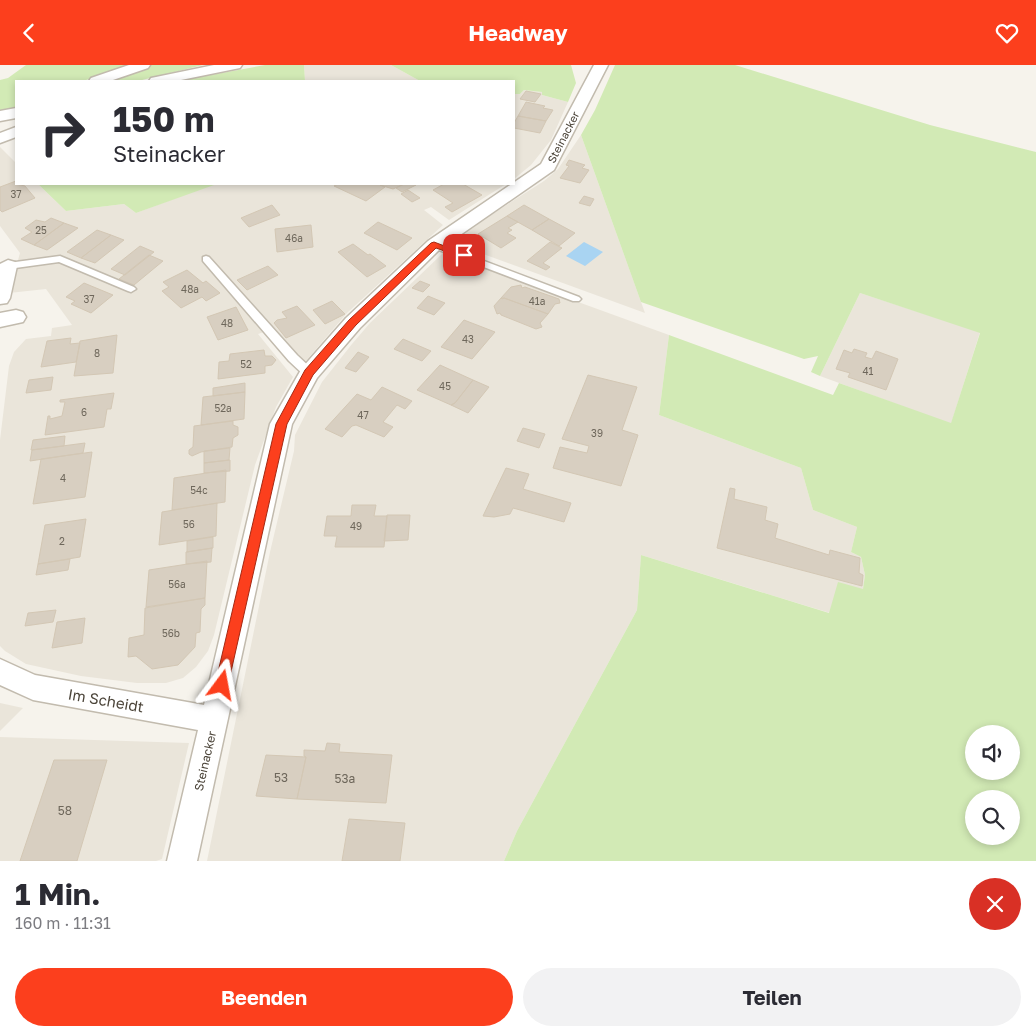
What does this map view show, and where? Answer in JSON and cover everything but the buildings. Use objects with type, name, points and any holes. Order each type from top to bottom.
[{"type":"street","points":[[99,80],[143,65]]},
{"type":"street","points":[[161,80],[235,65]]},
{"type":"street","name":"Steinacker","points":[[182,861],[281,424],[309,373],[353,323],[434,245],[548,167],[601,65]]},
{"type":"street","points":[[0,116],[15,113]]},
{"type":"street","points":[[0,138],[15,132]]},
{"type":"street","points":[[0,298],[8,266]]},
{"type":"street","name":"Im Scheidt","points":[[0,672],[33,687],[214,719]]},
{"type":"lane","points":[[434,245],[576,299]]},
{"type":"lane","points":[[8,266],[60,259],[131,289]]},
{"type":"lane","points":[[206,259],[293,358],[309,373]]},
{"type":"shaded area","points":[[304,65],[391,65],[418,80],[305,80]]},
{"type":"shaded area","points":[[524,90],[542,92],[542,95],[568,102],[551,140],[531,165],[515,178],[515,94],[520,94]]},
{"type":"shaded area","points":[[581,135],[645,313],[453,243],[486,218],[544,181],[558,169]]},
{"type":"shaded area","points":[[0,147],[15,162],[15,185],[39,185],[66,211],[124,204],[136,213],[210,185],[504,185],[449,220],[431,207],[424,210],[443,225],[347,313],[299,369],[267,331],[258,334],[293,377],[276,407],[255,465],[214,635],[208,651],[196,667],[183,678],[166,683],[137,683],[81,676],[26,664],[0,646],[0,440],[9,366],[14,352],[26,339],[51,336],[52,328],[72,325],[46,289],[9,293],[20,253],[0,226]]},
{"type":"shaded area","points":[[443,253],[669,335],[659,415],[801,468],[813,510],[857,527],[851,552],[861,557],[865,575],[863,590],[830,613],[641,555],[637,610],[517,831],[504,861],[207,861],[270,552],[294,451],[295,435],[322,382],[352,344],[370,323]]},
{"type":"shaded area","points":[[860,293],[980,332],[951,424],[820,376]]},
{"type":"shaded area","points":[[0,703],[23,708],[0,731]]},
{"type":"shaded area","points":[[0,737],[189,743],[162,859],[156,861],[0,861]]},
{"type":"green space","points":[[26,65],[131,65],[86,80],[15,80],[15,111],[0,114],[0,80],[8,78]]},
{"type":"green space","points":[[151,65],[203,65],[142,80],[107,80]]},
{"type":"green space","points":[[265,65],[304,65],[305,80],[183,80]]},
{"type":"green space","points":[[391,65],[571,65],[576,83],[568,102],[542,95],[542,92],[524,90],[520,94],[515,94],[515,80],[418,80]]},
{"type":"green space","points":[[615,65],[735,65],[930,125],[1036,152],[1036,861],[504,861],[517,831],[637,610],[641,555],[829,613],[838,582],[863,589],[865,575],[861,557],[851,552],[857,527],[813,510],[801,468],[659,415],[669,335],[833,395],[839,383],[951,423],[980,333],[860,293],[820,376],[811,372],[818,356],[804,359],[641,302],[581,135],[595,110]]},
{"type":"green space","points":[[39,185],[214,185],[136,213],[124,204],[66,211]]},
{"type":"water","points":[[584,242],[603,252],[585,266],[566,256]]},
{"type":"route","points":[[222,685],[281,424],[309,373],[353,323],[434,245],[464,255]]}]
